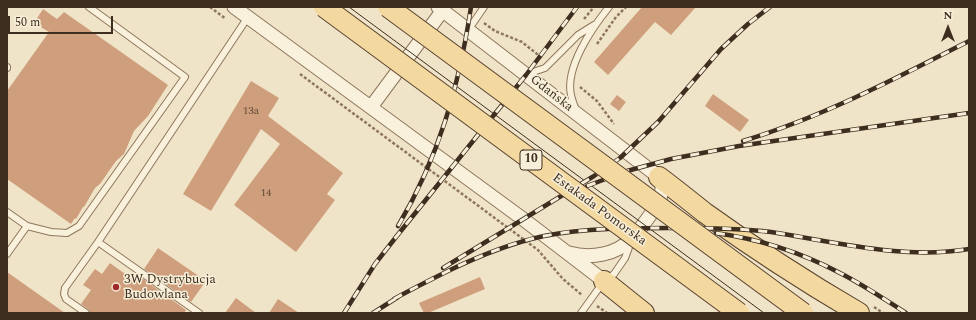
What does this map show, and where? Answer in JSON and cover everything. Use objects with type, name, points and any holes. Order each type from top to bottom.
[{"type":"main road","name":"Estakada Pomorska","points":[[324,7],[739,313]]},
{"type":"main road","points":[[388,7],[803,313]]},
{"type":"main road","points":[[660,178],[765,254],[818,289],[859,313]]},
{"type":"main road","points":[[604,281],[644,313]]},
{"type":"street","points":[[234,7],[604,281]]},
{"type":"street","name":"Gdańska","points":[[371,107],[441,9],[660,178]]},
{"type":"street","points":[[565,252],[586,256],[601,254],[616,249],[632,238],[658,204],[662,193],[660,178]]},
{"type":"lane","points":[[7,212],[27,226],[51,232],[67,233],[79,226],[185,77],[89,7]]},
{"type":"lane","points":[[468,29],[484,7]]},
{"type":"lane","points":[[578,115],[570,94],[572,70],[595,24],[609,7]]},
{"type":"lane","points":[[86,313],[66,299],[64,294],[66,288],[248,17]]},
{"type":"lane","points":[[526,75],[545,68],[578,35],[595,24]]},
{"type":"lane","points":[[7,254],[27,226]]},
{"type":"lane","points":[[581,313],[604,281],[614,274],[625,258],[632,238]]},
{"type":"lane","points":[[98,242],[199,313]]},
{"type":"path","points":[[210,7],[219,14]]},
{"type":"path","points":[[596,45],[616,17],[626,7]]},
{"type":"path","points":[[477,18],[495,31],[522,42],[550,64]]},
{"type":"path","points":[[306,78],[538,250],[563,279],[582,295]]},
{"type":"path","points":[[571,80],[597,101],[617,127]]},
{"type":"path","points":[[598,306],[607,313]]},
{"type":"building","points":[[642,7],[696,7],[671,35],[655,22],[608,75],[594,62]]},
{"type":"building","points":[[43,9],[57,19],[64,12],[168,85],[148,116],[134,131],[124,154],[116,161],[100,184],[95,188],[76,219],[75,218],[71,224],[7,179],[7,91],[49,32],[34,23]]},
{"type":"building","points":[[251,81],[279,98],[268,116],[343,173],[327,194],[335,200],[296,252],[234,205],[280,144],[261,129],[211,211],[183,194]]},
{"type":"building","points":[[713,94],[749,120],[740,132],[705,106]]},
{"type":"building","points":[[617,95],[626,102],[619,111],[610,104]]},
{"type":"building","points":[[158,248],[206,281],[191,302],[144,269]]},
{"type":"building","name":"3W Dystrybucja Budowlana","points":[[110,263],[135,281],[139,276],[186,310],[184,313],[90,313],[89,310],[81,304],[91,290],[83,285],[95,269],[102,274]]},
{"type":"building","points":[[7,272],[65,313],[7,313]]},
{"type":"building","points":[[480,277],[485,289],[428,313],[424,313],[419,303]]},
{"type":"building","points":[[236,298],[256,313],[225,313]]},
{"type":"building","points":[[278,299],[299,313],[269,313]]},
{"type":"tram line","points":[[349,7],[764,313]]},
{"type":"railway","points":[[398,226],[425,174],[436,147],[453,93],[471,7]]},
{"type":"railway","points":[[344,313],[375,264],[526,75],[577,7]]},
{"type":"railway","points":[[443,268],[594,176],[620,158],[658,122],[721,49],[748,24],[770,7]]},
{"type":"railway","points":[[743,141],[801,121],[830,109],[886,83],[969,41]]},
{"type":"railway","points":[[587,186],[627,171],[671,159],[739,146],[969,113]]},
{"type":"railway","points":[[394,299],[460,265],[507,246],[544,236],[592,230],[623,228],[734,229],[771,232],[845,245],[894,251],[944,252],[969,249]]},
{"type":"railway","points":[[716,233],[778,247],[809,258],[856,282],[906,313]]},
{"type":"railway","points":[[373,313],[398,297]]},
{"type":"place","name":"3W Dystrybucja Budowlana","points":[[116,287]]}]
